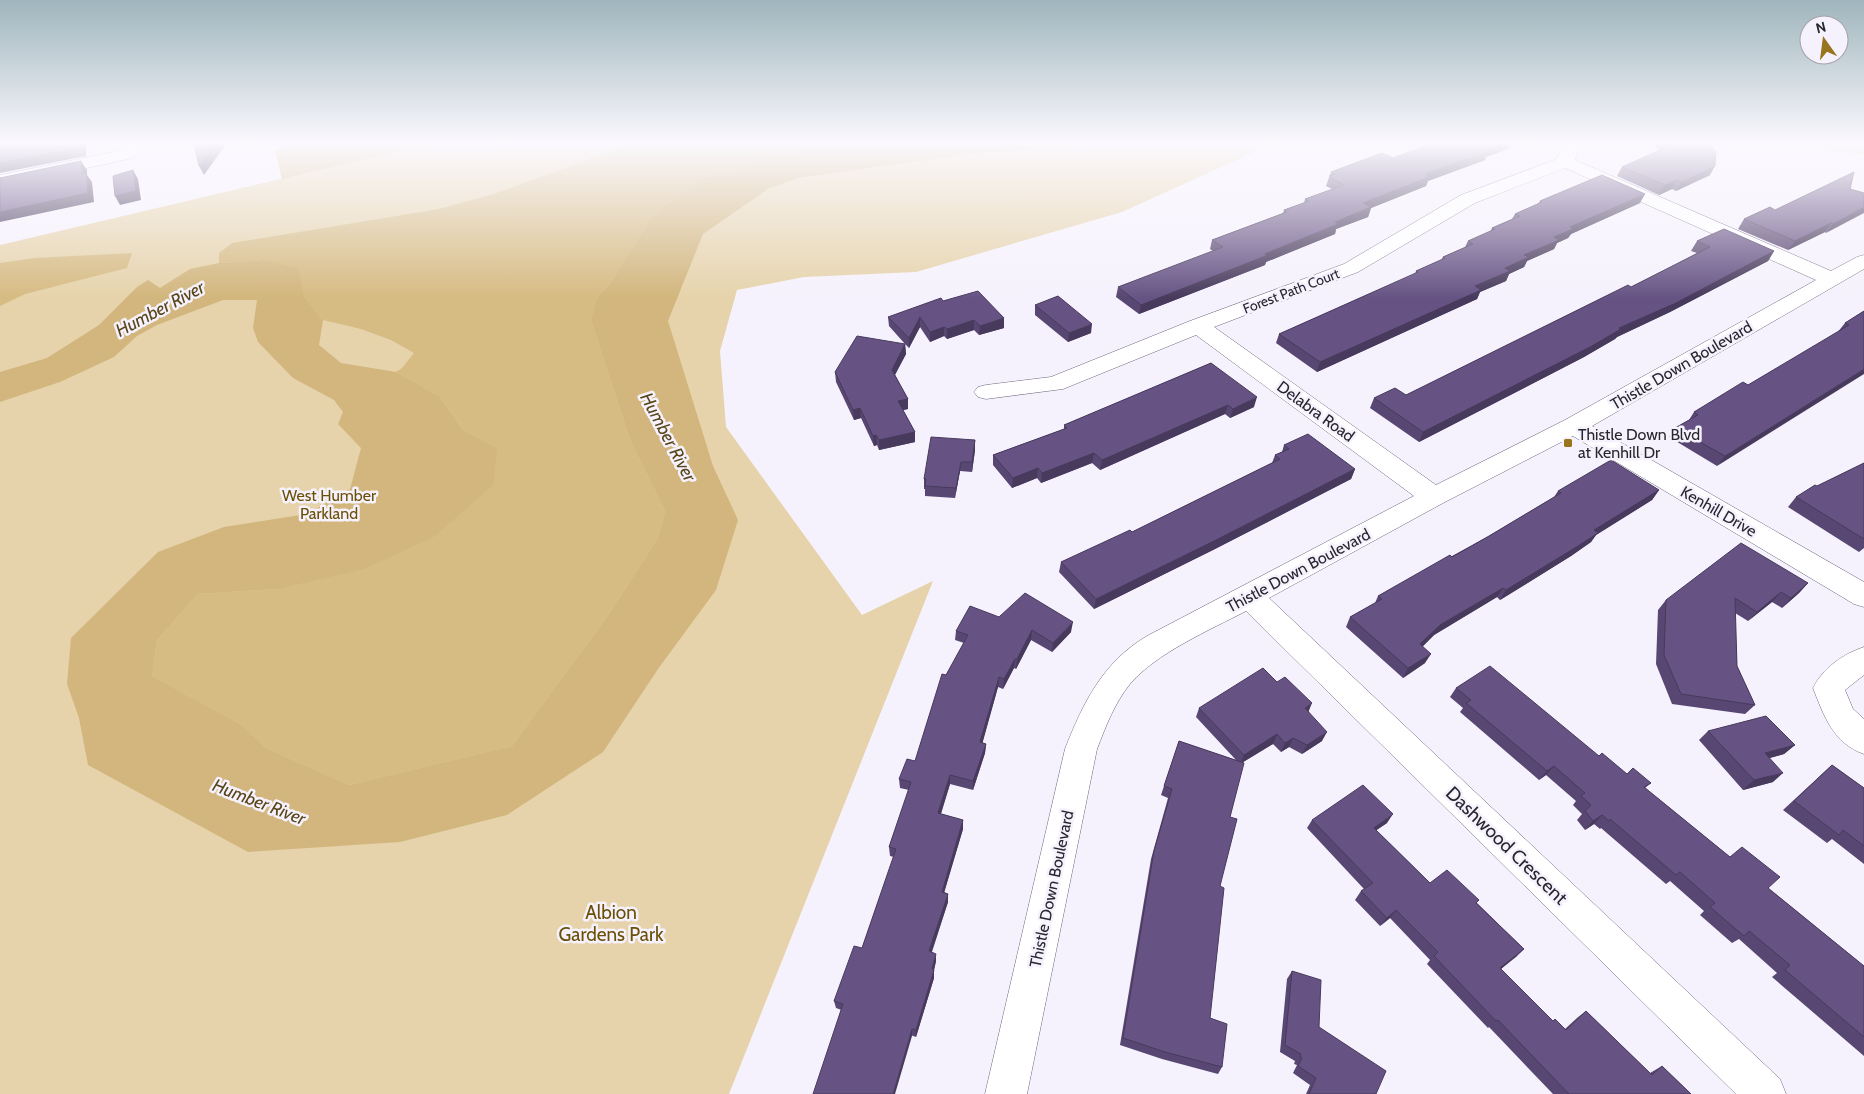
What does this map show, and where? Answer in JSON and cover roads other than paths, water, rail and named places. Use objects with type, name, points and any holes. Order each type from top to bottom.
[{"type":"street","name":"Forest Path Court","points":[[986,392],[1055,384],[1198,326],[1351,268],[1477,195]]},
{"type":"street","points":[[1656,195],[1831,279]]},
{"type":"street","name":"Thistle Down Boulevard","points":[[1010,1092],[1081,749],[1092,718],[1109,688],[1128,665],[1156,646],[1249,596],[1434,497],[1574,426],[1864,261]]},
{"type":"street","name":"Delabra Road","points":[[1198,326],[1434,497]]},
{"type":"street","name":"Kenhill Drive","points":[[1574,426],[1864,596]]},
{"type":"street","name":"Dashwood Crescent","points":[[1249,596],[1765,1094]]},
{"type":"street","points":[[1864,659],[1837,678],[1829,688],[1840,717],[1864,740]]},
{"type":"water","name":"Humber River","points":[[680,195],[759,195],[703,234],[668,321],[713,466],[738,520],[716,590],[658,669],[603,752],[507,815],[400,842],[248,852],[88,765],[79,718],[67,684],[71,638],[158,552],[224,527],[307,514],[350,489],[361,448],[338,424],[343,412],[334,400],[293,378],[258,342],[253,328],[257,300],[223,300],[157,325],[137,336],[114,357],[60,382],[0,402],[0,372],[47,358],[99,325],[137,287],[148,280],[160,288],[190,269],[219,263],[264,260],[298,268],[304,296],[323,320],[319,345],[341,363],[396,372],[439,396],[463,430],[497,448],[493,485],[435,536],[364,569],[277,589],[198,594],[157,640],[152,676],[242,725],[266,748],[349,785],[512,746],[609,614],[658,538],[665,511],[630,440],[591,320],[597,297],[610,284],[652,216]]},
{"type":"place","name":"Thistle Down Blvd at Kenhill Dr","points":[[1568,443]]},
{"type":"park label","name":"West Humber Parkland","points":[[329,504]]},
{"type":"park label","name":"Albion Gardens Park","points":[[611,923]]}]
